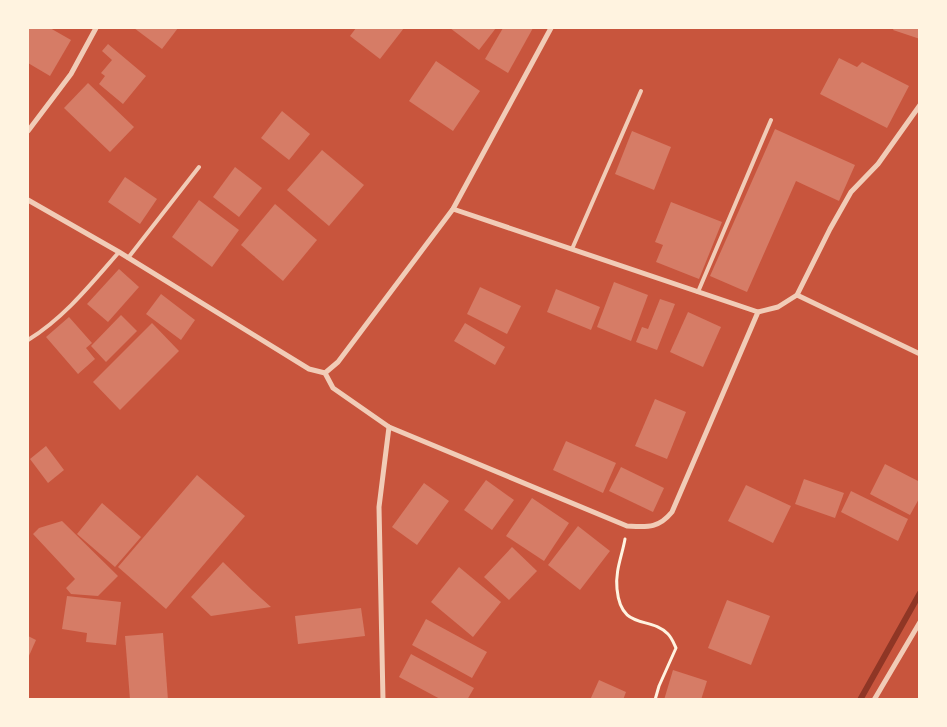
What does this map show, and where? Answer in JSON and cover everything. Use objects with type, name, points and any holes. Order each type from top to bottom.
[{"type":"street","points":[[28,131],[71,74],[96,28]]},
{"type":"street","points":[[325,373],[338,362],[453,209],[552,28]]},
{"type":"street","points":[[453,209],[758,312],[778,307],[797,295],[851,192],[878,164],[920,105]]},
{"type":"street","points":[[28,200],[119,252],[309,369],[325,373],[333,388],[389,427],[627,526],[653,526],[664,521],[672,512],[758,312]]},
{"type":"street","points":[[797,295],[920,354]]},
{"type":"street","points":[[383,700],[379,506],[389,427]]},
{"type":"street","points":[[874,700],[920,622]]},
{"type":"lane","points":[[572,249],[641,91]]},
{"type":"lane","points":[[698,292],[771,120]]},
{"type":"lane","points":[[128,258],[199,167]]},
{"type":"lane","points":[[28,340],[42,332],[75,302],[119,252]]},
{"type":"path","points":[[627,526],[624,545],[617,567],[617,590],[623,610],[635,621],[661,629],[670,635],[676,648],[659,686],[655,700]]},
{"type":"building","points":[[28,28],[50,28],[71,40],[50,76],[28,63]]},
{"type":"building","points":[[134,28],[178,28],[162,49]]},
{"type":"building","points":[[356,28],[404,28],[380,59],[350,36]]},
{"type":"building","points":[[450,28],[496,28],[479,50]]},
{"type":"building","points":[[503,28],[533,28],[508,73],[485,59]]},
{"type":"building","points":[[894,28],[920,28],[920,39],[893,30]]},
{"type":"building","points":[[108,44],[146,76],[123,104],[99,84],[105,76],[101,73],[112,60],[102,51]]},
{"type":"building","points":[[839,58],[857,67],[862,62],[909,86],[887,128],[820,94]]},
{"type":"building","points":[[436,61],[480,91],[453,131],[409,101]]},
{"type":"building","points":[[88,83],[134,127],[110,152],[64,108]]},
{"type":"building","points":[[282,111],[310,134],[289,160],[261,138]]},
{"type":"building","points":[[775,129],[855,165],[839,201],[796,181],[747,292],[710,276]]},
{"type":"building","points":[[632,131],[671,147],[654,190],[615,174]]},
{"type":"building","points":[[322,150],[364,185],[329,226],[287,190]]},
{"type":"building","points":[[235,167],[262,188],[239,217],[213,197]]},
{"type":"building","points":[[125,177],[157,199],[140,224],[108,202]]},
{"type":"building","points":[[199,200],[239,230],[212,267],[172,237]]},
{"type":"building","points":[[671,202],[722,222],[699,279],[656,262],[663,245],[655,242]]},
{"type":"building","points":[[275,204],[317,240],[283,281],[241,245]]},
{"type":"building","points":[[119,269],[139,287],[108,322],[87,304]]},
{"type":"building","points":[[614,282],[648,295],[631,341],[597,327]]},
{"type":"building","points":[[480,287],[521,306],[507,334],[467,314]]},
{"type":"building","points":[[556,289],[600,307],[591,330],[547,312]]},
{"type":"building","points":[[161,294],[195,320],[181,340],[146,314]]},
{"type":"building","points":[[660,299],[675,304],[657,350],[636,342],[642,327],[648,329]]},
{"type":"building","points":[[688,312],[721,327],[703,367],[670,352]]},
{"type":"building","points":[[121,315],[137,331],[106,362],[91,346]]},
{"type":"building","points":[[69,317],[92,343],[86,348],[95,359],[78,374],[46,337]]},
{"type":"building","points":[[152,323],[179,351],[120,410],[93,382]]},
{"type":"building","points":[[465,323],[505,347],[495,365],[454,341]]},
{"type":"building","points":[[655,399],[686,412],[667,459],[635,446]]},
{"type":"building","points":[[566,441],[616,463],[603,493],[553,470]]},
{"type":"building","points":[[46,446],[64,470],[48,483],[30,459]]},
{"type":"building","points":[[885,464],[920,482],[920,497],[910,515],[870,494]]},
{"type":"building","points":[[621,467],[664,488],[653,512],[609,491]]},
{"type":"building","points":[[197,475],[245,516],[166,609],[118,567]]},
{"type":"building","points":[[804,479],[844,493],[835,518],[795,504]]},
{"type":"building","points":[[486,480],[514,500],[492,530],[464,510]]},
{"type":"building","points":[[424,483],[449,501],[417,545],[392,527]]},
{"type":"building","points":[[746,485],[791,506],[773,543],[728,521]]},
{"type":"building","points":[[851,491],[908,519],[898,541],[841,512]]},
{"type":"building","points":[[532,498],[569,523],[544,561],[506,536]]},
{"type":"building","points":[[102,503],[141,537],[115,567],[77,534]]},
{"type":"building","points":[[62,521],[118,576],[98,596],[71,594],[66,588],[75,579],[33,534],[39,528]]},
{"type":"building","points":[[578,526],[610,551],[580,590],[548,565]]},
{"type":"building","points":[[512,547],[537,571],[509,600],[484,577]]},
{"type":"building","points":[[223,562],[271,607],[211,616],[191,597]]},
{"type":"building","points":[[459,567],[501,602],[473,637],[431,602]]},
{"type":"building","points":[[67,596],[121,602],[116,645],[86,642],[87,633],[62,629]]},
{"type":"building","points":[[727,600],[770,616],[751,665],[708,648]]},
{"type":"building","points":[[361,608],[365,636],[298,644],[295,616]]},
{"type":"building","points":[[426,619],[487,652],[472,678],[412,645]]},
{"type":"building","points":[[163,633],[168,700],[130,700],[125,636]]},
{"type":"building","points":[[28,636],[36,640],[28,658]]},
{"type":"building","points":[[411,654],[474,688],[467,700],[442,700],[399,677]]},
{"type":"building","points":[[673,670],[707,681],[701,700],[664,700]]},
{"type":"building","points":[[599,680],[626,692],[623,700],[590,700]]},
{"type":"waterway","points":[[860,700],[920,593]]}]
